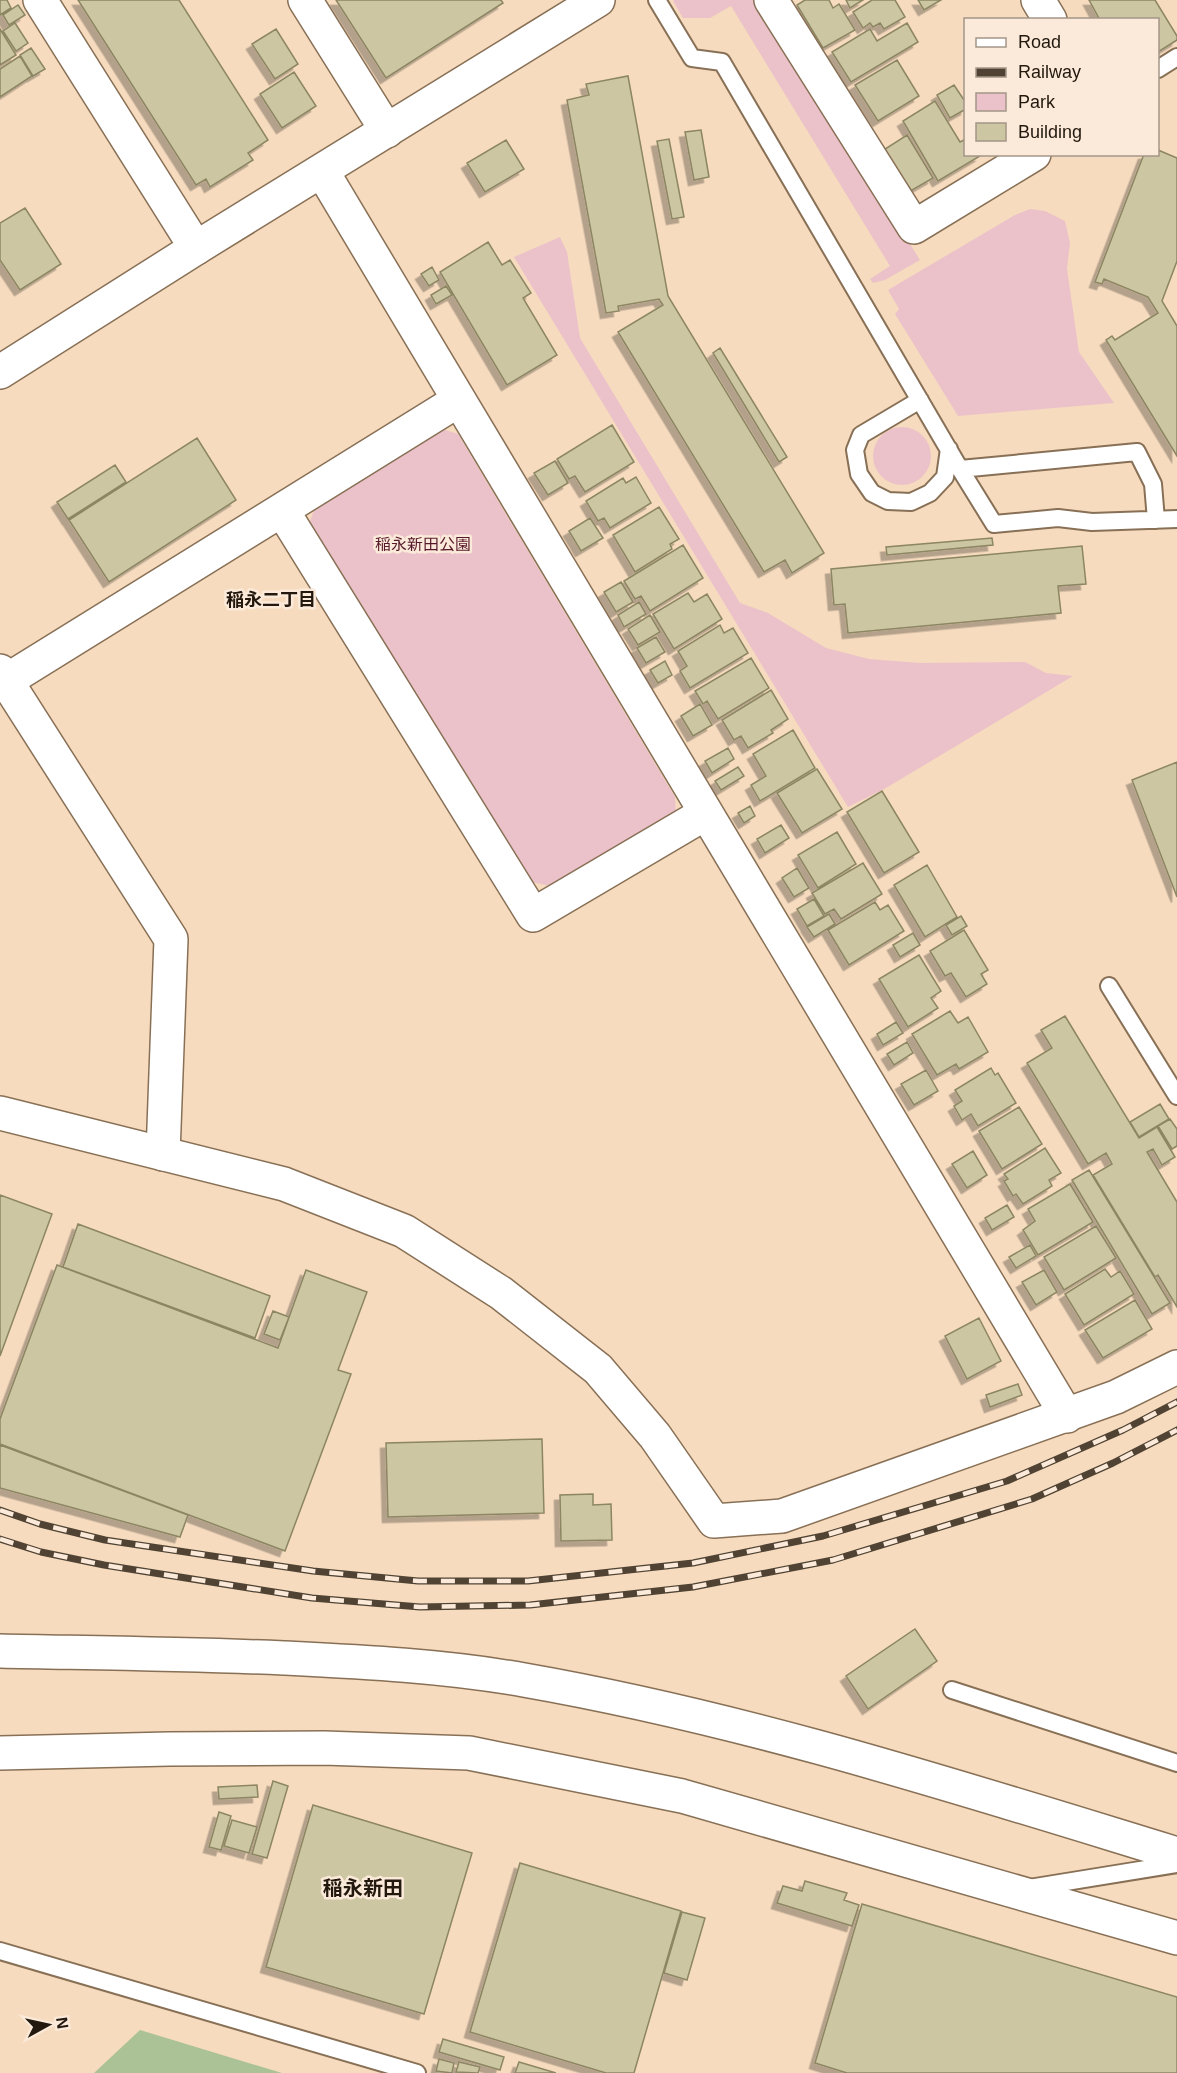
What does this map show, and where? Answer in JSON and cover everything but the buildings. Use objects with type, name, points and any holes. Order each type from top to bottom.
[{"type":"street","points":[[40,0],[196,248]]},
{"type":"street","points":[[305,0],[387,131]]},
{"type":"street","points":[[771,0],[914,227],[1031,156]]},
{"type":"street","points":[[1038,0],[1049,18]]},
{"type":"street","points":[[0,372],[588,3]]},
{"type":"street","points":[[322,171],[1066,1416]]},
{"type":"street","points":[[163,1154],[171,939],[3,676],[282,510],[459,400]]},
{"type":"street","points":[[282,510],[533,915],[706,813]]},
{"type":"street","points":[[0,1113],[284,1184],[404,1231],[501,1293],[598,1369],[655,1436],[714,1521],[782,1516],[1066,1416],[1116,1397],[1177,1367]]},
{"type":"street","points":[[0,1651],[204,1655],[382,1662],[522,1680],[674,1710],[834,1750],[1177,1854]]},
{"type":"street","points":[[0,1753],[312,1748],[469,1753],[682,1796],[1177,1938]]},
{"type":"lane","points":[[657,0],[692,58],[722,62],[994,524],[1058,518],[1092,522],[1177,519]]},
{"type":"lane","points":[[1159,68],[1177,57]]},
{"type":"lane","points":[[920,400],[861,435],[855,450],[859,474],[872,493],[888,501],[911,502],[930,493],[945,477],[949,449]]},
{"type":"lane","points":[[960,469],[1137,452],[1153,484],[1156,519]]},
{"type":"lane","points":[[1109,986],[1177,1096]]},
{"type":"lane","points":[[952,1690],[1177,1763]]},
{"type":"lane","points":[[1014,1891],[1177,1864]]},
{"type":"lane","points":[[0,1951],[417,2073]]},
{"type":"green space","points":[[674,0],[758,0],[920,260],[885,280],[873,283],[870,279],[890,266],[731,6],[710,18],[683,18]]},
{"type":"green space","points":[[1030,209],[1045,211],[1065,221],[1070,243],[1067,269],[1079,352],[1114,403],[958,416],[895,314],[899,309],[888,290],[1015,215]]},
{"type":"green space","points":[[560,237],[567,252],[580,338],[740,603],[768,613],[826,648],[869,659],[920,663],[1025,662],[1046,673],[1073,676],[886,788],[848,807],[514,257]]},
{"type":"green space","points":[[902,427],[913,429],[926,440],[931,456],[929,467],[918,480],[902,485],[891,483],[878,472],[873,456],[875,445],[886,432]]},
{"type":"green space","name":"稲永新田公園","points":[[439,428],[458,434],[675,797],[676,815],[554,887],[532,882],[309,524],[316,505]]},
{"type":"shaded area","points":[[140,2030],[282,2073],[94,2073]]},
{"type":"railway","points":[[0,1510],[40,1524],[105,1540],[313,1571],[418,1581],[528,1581],[693,1563],[823,1536],[1007,1481],[1123,1430],[1177,1402]]},
{"type":"railway","points":[[0,1539],[41,1552],[104,1565],[312,1598],[420,1607],[530,1605],[693,1587],[833,1560],[1032,1499],[1113,1463],[1177,1430]]},
{"type":"district","name":"稲永二丁目","points":[[271,600]]},
{"type":"district","name":"稲永新田","points":[[363,1888]]}]
